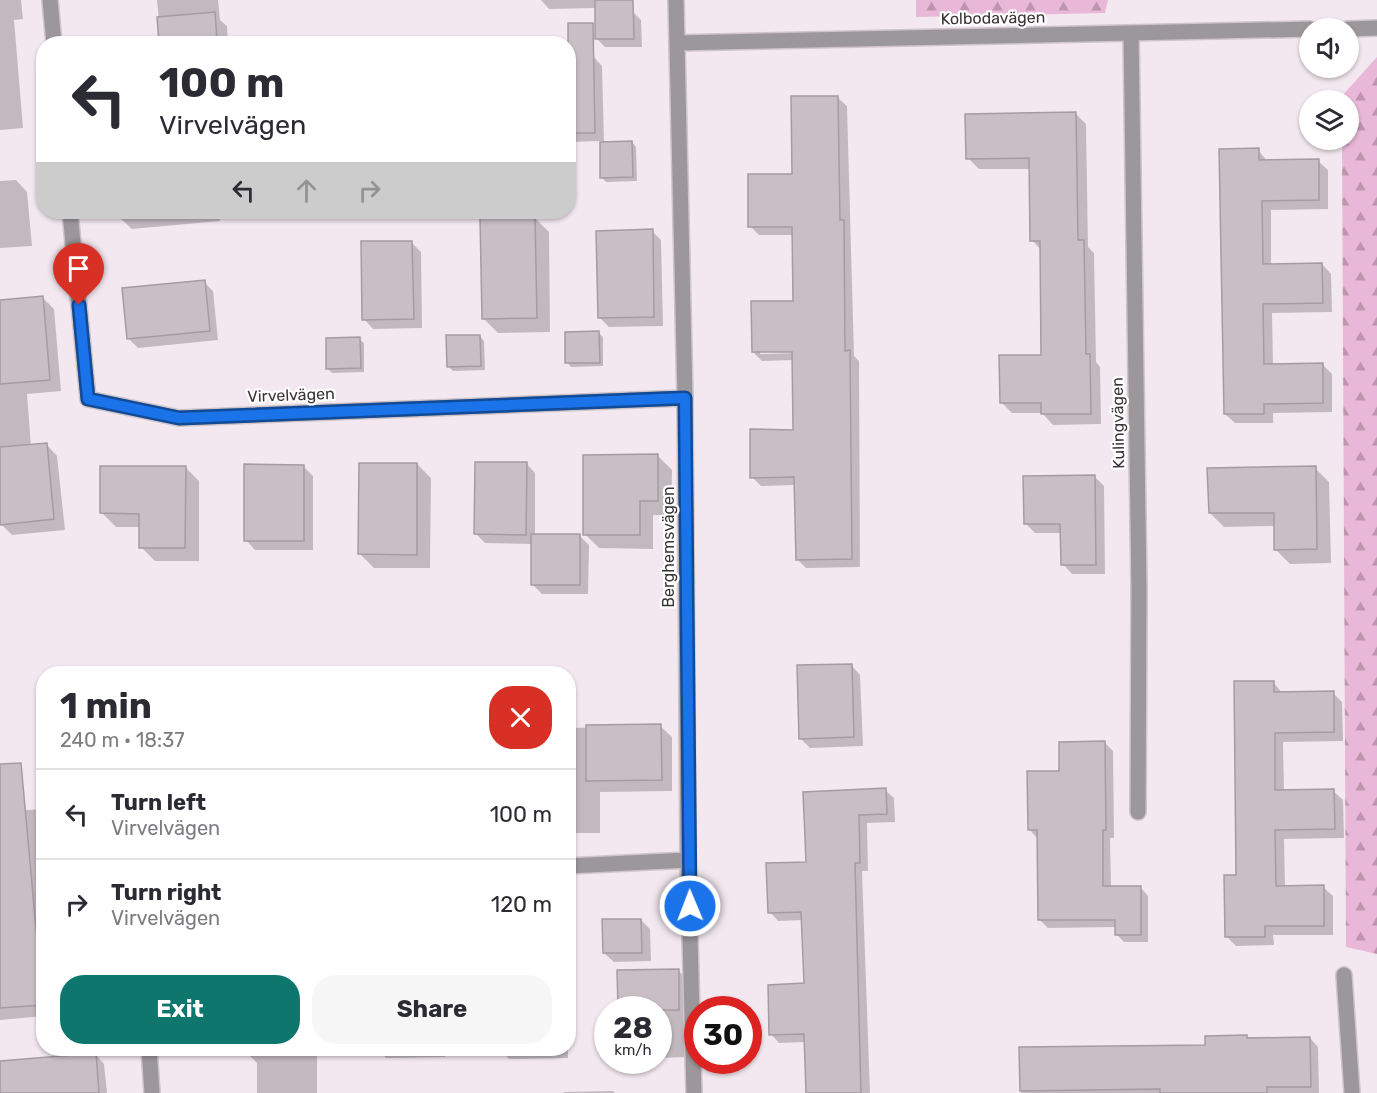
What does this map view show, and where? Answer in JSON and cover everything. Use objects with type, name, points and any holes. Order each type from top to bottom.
[{"type":"street","points":[[50,0],[53,36]]},
{"type":"street","name":"Berghemsvägen","points":[[676,0],[685,398],[688,860],[694,1093]]},
{"type":"street","points":[[1359,28],[1377,28]]},
{"type":"street","name":"Kolbodavägen","points":[[676,44],[1299,29]]},
{"type":"street","name":"Kulingvägen","points":[[1131,33],[1139,589],[1138,812]]},
{"type":"street","name":"Virvelvägen","points":[[71,219],[88,399],[179,418],[685,398]]},
{"type":"street","points":[[576,866],[688,860]]},
{"type":"street","points":[[1344,975],[1352,1093]]},
{"type":"street","points":[[150,1056],[152,1093]]},
{"type":"green space","points":[[916,0],[1108,0],[1105,13],[916,17]]},
{"type":"green space","points":[[1377,57],[1377,954],[1346,947],[1342,150],[1359,150],[1359,90],[1347,90]]},
{"type":"building","points":[[595,0],[633,0],[634,39],[595,39]]},
{"type":"building","points":[[215,12],[217,36],[158,36],[157,17]]},
{"type":"building","points":[[568,23],[593,23],[595,133],[576,133],[576,36],[568,36]]},
{"type":"building","points":[[791,96],[838,96],[840,220],[844,220],[845,351],[850,350],[852,559],[796,560],[794,477],[750,478],[750,429],[793,430],[792,352],[752,352],[751,301],[793,301],[792,227],[748,227],[748,174],[792,174]]},
{"type":"building","points":[[1076,112],[1078,240],[1084,240],[1086,354],[1090,354],[1091,414],[1041,414],[1041,403],[1000,403],[999,355],[1041,355],[1040,241],[1030,241],[1029,158],[966,159],[965,114]]},
{"type":"building","points":[[632,141],[633,177],[600,178],[600,142]]},
{"type":"building","points":[[1259,148],[1259,160],[1319,159],[1319,200],[1262,201],[1263,264],[1322,263],[1323,303],[1263,304],[1264,364],[1323,363],[1323,403],[1264,404],[1264,414],[1224,414],[1219,149]]},
{"type":"building","points":[[480,219],[535,219],[537,318],[482,319]]},
{"type":"building","points":[[653,229],[654,317],[598,318],[596,231]]},
{"type":"building","points":[[361,241],[412,241],[414,319],[362,320]]},
{"type":"building","points":[[205,280],[210,331],[127,339],[122,288]]},
{"type":"building","points":[[43,296],[50,380],[0,384],[0,300]]},
{"type":"building","points":[[599,331],[600,363],[565,363],[565,332]]},
{"type":"building","points":[[446,335],[480,335],[481,366],[447,367]]},
{"type":"building","points":[[360,337],[361,368],[326,369],[326,338]]},
{"type":"building","points":[[47,443],[54,519],[0,525],[0,447]]},
{"type":"building","points":[[658,454],[658,501],[640,501],[640,535],[583,535],[583,455]]},
{"type":"building","points":[[475,462],[527,462],[526,535],[474,534]]},
{"type":"building","points":[[359,463],[417,463],[417,555],[358,554]]},
{"type":"building","points":[[244,464],[304,465],[304,541],[244,541]]},
{"type":"building","points":[[100,466],[186,466],[185,548],[139,548],[139,514],[100,513]]},
{"type":"building","points":[[1316,466],[1317,549],[1274,550],[1274,513],[1209,513],[1207,468]]},
{"type":"building","points":[[1095,475],[1096,565],[1061,565],[1060,524],[1024,524],[1023,476]]},
{"type":"building","points":[[531,534],[580,534],[580,585],[531,585]]},
{"type":"building","points":[[852,664],[854,737],[799,739],[797,665]]},
{"type":"building","points":[[1234,681],[1274,681],[1274,692],[1334,691],[1334,732],[1275,733],[1275,790],[1334,789],[1335,829],[1275,830],[1276,886],[1324,885],[1324,926],[1265,926],[1265,937],[1225,937],[1224,875],[1236,875]]},
{"type":"building","points":[[661,724],[662,780],[586,781],[586,725]]},
{"type":"building","points":[[1105,741],[1106,830],[1103,830],[1103,886],[1141,886],[1141,935],[1115,935],[1115,920],[1038,920],[1037,830],[1028,830],[1027,771],[1059,771],[1059,742]]},
{"type":"building","points":[[21,763],[36,928],[36,1005],[0,1008],[0,764]]},
{"type":"building","points":[[886,788],[887,814],[859,815],[860,863],[855,863],[861,1093],[806,1093],[804,1034],[769,1035],[768,985],[804,983],[801,912],[768,913],[766,863],[806,862],[803,792]]},
{"type":"building","points":[[602,919],[641,919],[642,953],[603,953]]},
{"type":"building","points":[[679,969],[679,1010],[672,1010],[672,996],[618,996],[617,970]]},
{"type":"building","points":[[1247,1035],[1247,1038],[1310,1037],[1311,1087],[1267,1087],[1267,1093],[1160,1093],[1160,1089],[1020,1091],[1019,1047],[1205,1045],[1205,1036]]},
{"type":"building","points":[[60,1056],[96,1056],[99,1093],[0,1093],[0,1061]]},
{"type":"route","points":[[79,305],[88,399],[179,418],[685,398],[690,906]]}]
